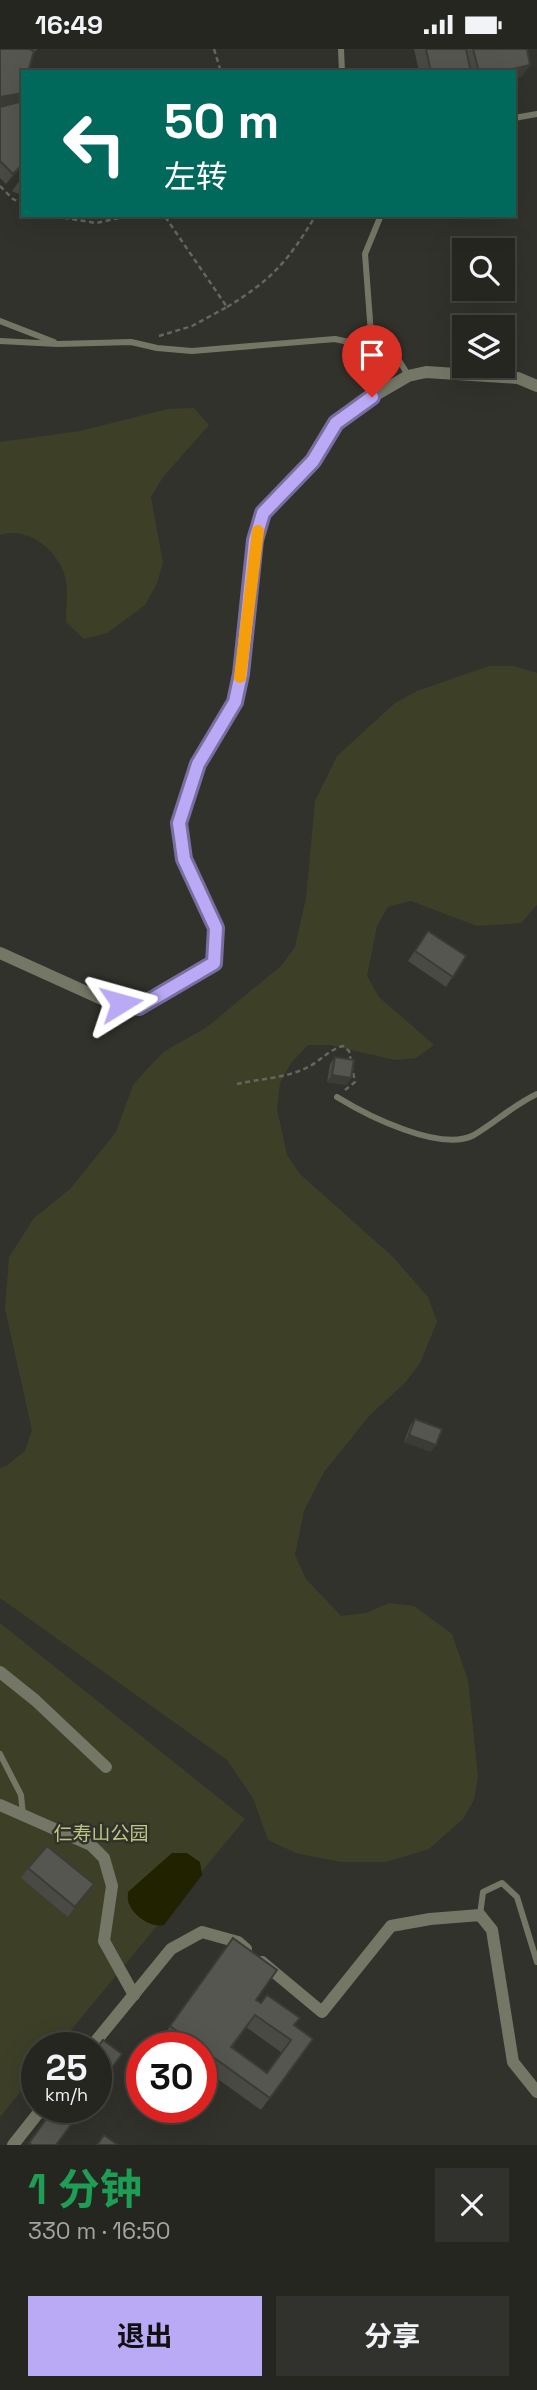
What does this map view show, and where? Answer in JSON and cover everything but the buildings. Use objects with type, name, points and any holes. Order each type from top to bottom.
[{"type":"street","points":[[0,953],[104,1000],[139,1007],[214,963],[216,928],[184,859],[179,823],[198,764],[235,702],[241,674],[255,540],[263,513],[313,461],[336,423],[408,376],[426,372],[518,378],[537,386]]},
{"type":"street","points":[[0,1672],[35,1700],[106,1767]]},
{"type":"street","points":[[0,1805],[91,1845],[104,1858],[112,1886],[104,1941],[134,1995]]},
{"type":"street","points":[[103,2032],[171,1949],[202,1932],[238,1942],[322,2012],[391,1926],[430,1919],[480,1915],[492,1930],[513,2062],[537,2092]]},
{"type":"street","points":[[13,2145],[30,2123]]},
{"type":"lane","points":[[341,49],[342,70]]},
{"type":"lane","points":[[516,118],[537,114]]},
{"type":"lane","points":[[372,347],[365,254],[380,217]]},
{"type":"lane","points":[[0,321],[58,344]]},
{"type":"lane","points":[[0,341],[58,344],[131,342],[157,348],[192,351],[335,339],[372,347],[400,362],[408,376]]},
{"type":"lane","points":[[337,1097],[401,1129],[428,1137],[454,1140],[471,1136],[515,1104],[537,1094]]},
{"type":"lane","points":[[0,1754],[21,1795],[23,1815]]},
{"type":"lane","points":[[480,1915],[483,1892],[502,1883],[517,1897],[537,1962]]},
{"type":"path","points":[[214,49],[220,70]]},
{"type":"path","points":[[0,186],[21,203]]},
{"type":"path","points":[[59,217],[96,223],[124,217]]},
{"type":"path","points":[[165,217],[227,307]]},
{"type":"path","points":[[131,342],[192,326],[256,289],[282,267],[315,217]]},
{"type":"path","points":[[237,1084],[303,1070],[320,1061],[332,1049],[343,1046],[349,1051],[355,1082],[337,1097]]},
{"type":"green space","points":[[194,408],[209,425],[163,477],[151,497],[163,563],[157,583],[145,605],[107,633],[84,639],[66,622],[66,579],[54,555],[30,536],[10,533],[0,535],[0,442],[80,431],[168,409]]},
{"type":"green space","points":[[489,666],[514,666],[537,673],[537,905],[521,923],[477,926],[411,901],[388,907],[377,926],[367,976],[379,997],[434,1045],[416,1058],[395,1060],[329,1045],[308,1045],[291,1063],[280,1083],[277,1109],[287,1155],[300,1174],[393,1257],[428,1297],[437,1322],[420,1363],[405,1383],[370,1415],[324,1472],[304,1511],[295,1555],[306,1579],[341,1616],[366,1613],[389,1603],[414,1606],[452,1634],[468,1680],[478,1777],[474,1800],[463,1819],[429,1849],[386,1862],[341,1862],[296,1853],[268,1840],[253,1798],[227,1760],[0,1598],[0,1468],[25,1451],[32,1430],[5,1309],[9,1257],[34,1218],[70,1189],[116,1132],[133,1085],[149,1067],[165,1051],[207,1027],[282,965],[295,947],[306,898],[315,801],[337,756],[395,703],[417,691]]},
{"type":"green space","name":"仁寿山公园","points":[[0,1623],[245,1819],[69,2032],[21,2032],[21,2091],[0,2117]]},
{"type":"shaded area","points":[[172,1853],[187,1853],[200,1862],[202,1875],[164,1925],[154,1925],[131,1908],[128,1892]]},
{"type":"slow traffic","points":[[240,677],[258,531]]},
{"type":"route","points":[[121,1003],[139,1007],[214,963],[216,928],[184,859],[179,823],[198,764],[235,702],[241,674],[255,540],[263,513],[313,461],[336,423],[372,397]]}]
